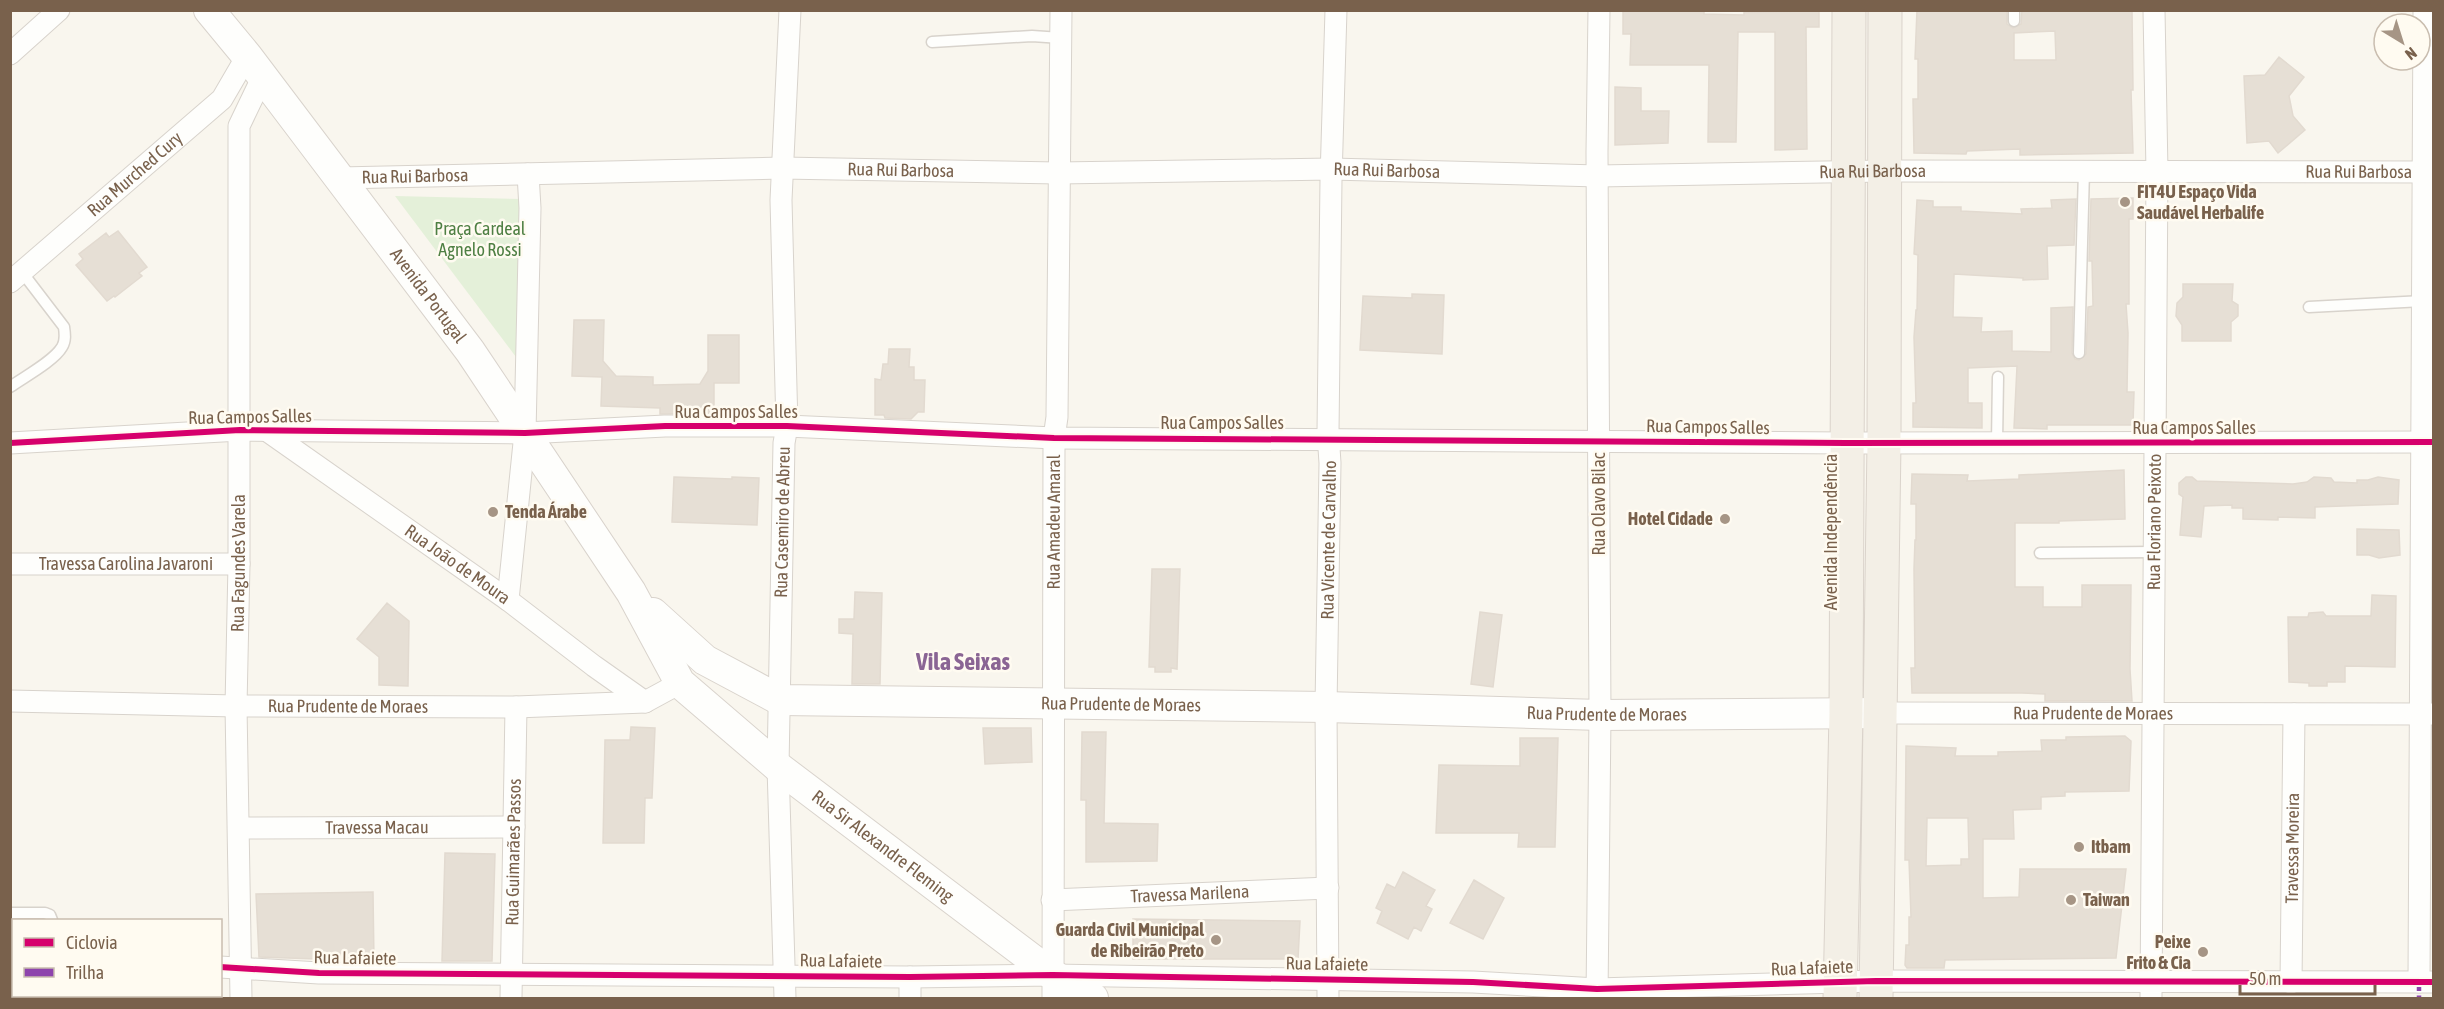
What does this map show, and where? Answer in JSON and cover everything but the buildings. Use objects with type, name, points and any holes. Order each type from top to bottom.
[{"type":"main road","name":"Avenida Portugal","points":[[209,10],[255,66],[470,351],[631,592],[680,683]]},
{"type":"main road","name":"Avenida Independência","points":[[1873,21],[1885,171],[1884,443],[1876,990]]},
{"type":"main road","name":"Avenida Independência","points":[[1840,990],[1846,713],[1849,172],[1873,21]]},
{"type":"main road","name":"Avenida Portugal","points":[[631,592],[705,660],[780,700]]},
{"type":"main road","points":[[680,683],[705,660]]},
{"type":"main road","name":"Rua Sir Alexandre Fleming","points":[[680,683],[778,766],[1053,987],[1093,999]]},
{"type":"main road","name":"Rua Prudente de Moraes","points":[[780,700],[1326,707],[1600,715],[1880,713]]},
{"type":"street","points":[[10,54],[59,10]]},
{"type":"street","name":"Rua Casemiro de Abreu","points":[[785,999],[778,766],[784,443],[787,426],[782,168],[790,10]]},
{"type":"street","name":"Rua Amadeu Amaral","points":[[1053,987],[1054,438],[1057,417],[1061,10]]},
{"type":"street","name":"Rua Vicente de Carvalho","points":[[1328,989],[1326,707],[1330,505],[1328,438],[1331,169],[1336,10]]},
{"type":"street","name":"Rua Olavo Bilac","points":[[1597,994],[1600,715],[1599,10]]},
{"type":"street","name":"Rua Floriano Peixoto","points":[[2151,990],[2157,172],[2154,10]]},
{"type":"street","points":[[2424,10],[2428,172],[2422,301],[2427,442],[2426,982]]},
{"type":"street","name":"Rua Murched Cury","points":[[16,277],[222,99],[255,66]]},
{"type":"street","name":"Rua Fagundes Varela","points":[[241,999],[230,967],[239,828],[236,706],[240,430],[239,126],[255,66]]},
{"type":"street","points":[[222,99],[239,126]]},
{"type":"street","name":"Rua Rui Barbosa","points":[[339,178],[782,168],[1058,173],[1331,169],[1598,176],[2084,170],[2428,172]]},
{"type":"street","points":[[508,600],[525,433],[530,208],[528,174]]},
{"type":"street","name":"Rua Campos Salles","points":[[10,443],[240,430],[525,433],[665,426],[787,426],[1054,438],[1846,443],[2427,442]]},
{"type":"street","name":"Rua João de Moura","points":[[266,430],[508,600],[645,702]]},
{"type":"street","name":"Travessa Carolina Javaroni","points":[[10,564],[239,564]]},
{"type":"street","name":"Rua Prudente de Moraes","points":[[10,701],[236,706],[516,707],[645,702],[680,683]]},
{"type":"street","name":"Rua Guimarães Passos","points":[[511,999],[516,707]]},
{"type":"street","name":"Rua Prudente de Moraes","points":[[1880,713],[2427,714]]},
{"type":"street","name":"Travessa Moreira","points":[[2291,982],[2294,714]]},
{"type":"street","name":"Travessa Macau","points":[[239,828],[514,826]]},
{"type":"street","name":"Travessa Marilena","points":[[1052,900],[1328,888]]},
{"type":"street","name":"Rua Lafaiete","points":[[230,967],[320,973],[910,977],[1053,987],[1328,989],[1473,982],[1597,994],[1840,990],[2151,990],[2291,982],[2426,982]]},
{"type":"street","points":[[910,977],[910,999]]},
{"type":"lane","points":[[933,42],[1032,36],[1061,38]]},
{"type":"lane","points":[[2079,353],[2084,170]]},
{"type":"lane","points":[[10,387],[53,356],[62,347],[65,337],[64,327],[58,319],[16,277]]},
{"type":"lane","points":[[2309,307],[2422,301]]},
{"type":"lane","points":[[1997,443],[1998,377]]},
{"type":"lane","points":[[2040,553],[2154,552]]},
{"type":"lane","points":[[10,913],[45,913],[50,915],[51,919]]},
{"type":"green space","name":"Praça Cardeal Agnelo Rossi","points":[[395,196],[523,199],[516,357]]},
{"type":"marked path","points":[[2419,982],[2419,998]]},
{"type":"cycle path","points":[[10,443],[240,430],[525,433],[665,426],[787,426],[1054,438],[1846,443],[2434,442]]},
{"type":"cycle path","points":[[222,967],[319,973],[910,977],[1053,975],[1473,982],[1597,989],[1876,981],[2434,982]]},
{"type":"place","name":"FIT4U Espaço Vida Saudável Herbalife","points":[[2125,202]]},
{"type":"place","name":"Tenda Árabe","points":[[493,512]]},
{"type":"place","name":"Hotel Cidade","points":[[1725,519]]},
{"type":"place","name":"Itbam","points":[[2079,847]]},
{"type":"place","name":"Taiwan","points":[[2071,900]]},
{"type":"place","name":"Guarda Civil Municipal de Ribeirão Preto","points":[[1216,940]]},
{"type":"place","name":"Peixe Frito & Cia","points":[[2203,952]]},
{"type":"district","name":"Vila Seixas","points":[[963,662]]}]
